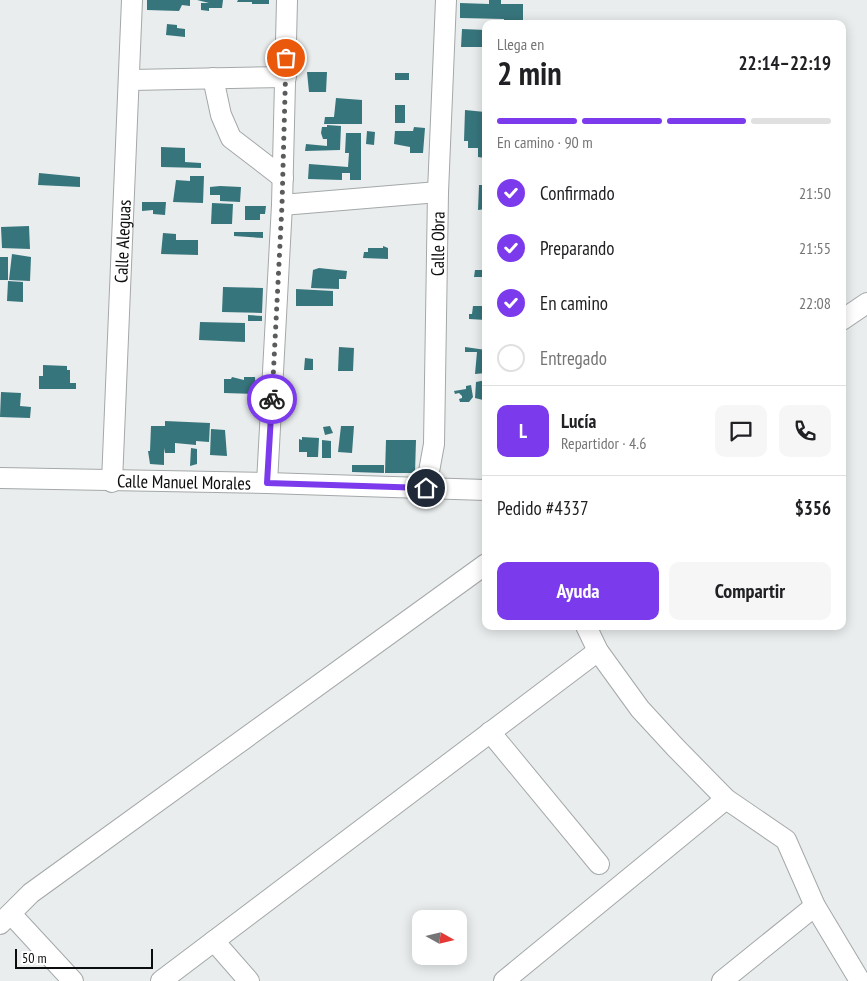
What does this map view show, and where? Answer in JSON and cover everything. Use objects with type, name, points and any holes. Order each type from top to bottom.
[{"type":"street","name":"Calle Aleguas","points":[[112,482],[131,80],[132,0]]},
{"type":"street","points":[[267,483],[282,205],[287,0]]},
{"type":"street","name":"Calle Obra","points":[[426,488],[434,444],[438,192],[446,0]]},
{"type":"street","points":[[131,80],[286,77]]},
{"type":"street","points":[[213,78],[221,115],[232,138],[283,178]]},
{"type":"street","points":[[282,205],[438,192]]},
{"type":"street","points":[[846,317],[867,303]]},
{"type":"street","name":"Calle Manuel Morales","points":[[0,478],[112,482],[267,483],[482,490]]},
{"type":"street","points":[[73,981],[5,919],[32,893],[482,567]]},
{"type":"street","points":[[588,630],[598,650],[640,709],[726,799],[786,840],[815,906],[860,981]]},
{"type":"street","points":[[161,981],[598,650]]},
{"type":"street","points":[[490,732],[599,864]]},
{"type":"street","points":[[504,981],[726,799]]},
{"type":"street","points":[[722,981],[815,906]]},
{"type":"street","points":[[214,941],[249,981]]},
{"type":"building","points":[[147,0],[190,0],[190,6],[182,5],[179,11],[147,10]]},
{"type":"building","points":[[197,0],[223,0],[222,8],[209,8],[209,11],[201,10],[201,3],[209,3]]},
{"type":"building","points":[[238,0],[269,0],[269,4],[237,2]]},
{"type":"building","points":[[489,0],[501,0],[501,4],[523,4],[523,20],[460,18],[460,3],[489,4]]},
{"type":"building","points":[[167,24],[177,25],[177,28],[185,29],[185,37],[166,35]]},
{"type":"building","points":[[462,29],[482,30],[482,47],[461,47]]},
{"type":"building","points":[[307,72],[327,72],[326,92],[309,92]]},
{"type":"building","points":[[395,73],[409,73],[409,80],[395,80]]},
{"type":"building","points":[[336,98],[362,100],[362,124],[324,124],[325,117],[334,117]]},
{"type":"building","points":[[395,105],[405,105],[405,123],[395,123]]},
{"type":"building","points":[[465,110],[482,112],[482,158],[478,157],[478,148],[468,148],[468,141],[464,141]]},
{"type":"building","points":[[327,125],[341,126],[340,150],[305,151],[306,144],[327,146],[327,139],[323,139],[321,133],[322,127],[327,127]]},
{"type":"building","points":[[414,127],[425,128],[423,153],[410,153],[410,147],[394,144],[395,131],[413,131]]},
{"type":"building","points":[[367,131],[375,132],[374,145],[366,144]]},
{"type":"building","points":[[346,133],[361,133],[361,180],[350,180],[350,173],[342,173],[342,180],[308,179],[309,164],[348,167],[349,153],[345,153]]},
{"type":"building","points":[[161,147],[185,148],[185,162],[201,163],[201,168],[161,167]]},
{"type":"building","points":[[39,173],[80,177],[80,187],[38,185]]},
{"type":"building","points":[[190,176],[204,176],[203,203],[173,202],[176,180],[190,181]]},
{"type":"building","points":[[479,185],[482,185],[482,210],[478,210]]},
{"type":"building","points":[[210,187],[241,187],[240,202],[220,201],[220,195],[210,195]]},
{"type":"building","points":[[142,202],[166,202],[165,215],[153,214],[153,210],[142,211]]},
{"type":"building","points":[[212,203],[233,204],[232,224],[211,224]]},
{"type":"building","points":[[245,206],[266,206],[265,214],[260,214],[260,220],[245,220]]},
{"type":"building","points":[[29,226],[30,249],[2,248],[1,227]]},
{"type":"building","points":[[234,232],[263,232],[263,238],[234,236]]},
{"type":"building","points":[[163,233],[176,234],[176,240],[198,240],[198,255],[161,254]]},
{"type":"building","points":[[383,246],[388,248],[388,259],[363,258],[364,252],[368,252],[368,248],[383,248]]},
{"type":"building","points":[[12,254],[31,257],[30,281],[9,280]]},
{"type":"building","points":[[0,257],[8,257],[8,280],[0,280]]},
{"type":"building","points":[[319,268],[347,271],[346,279],[339,279],[339,289],[311,288],[313,270]]},
{"type":"building","points":[[475,270],[482,270],[482,277],[474,277]]},
{"type":"building","points":[[8,281],[23,282],[23,302],[7,301]]},
{"type":"building","points":[[223,287],[263,288],[262,313],[222,312]]},
{"type":"building","points":[[296,289],[333,291],[333,306],[296,306]]},
{"type":"building","points":[[473,306],[482,306],[482,320],[469,319],[469,314],[472,314]]},
{"type":"building","points":[[248,315],[262,316],[262,321],[248,321]]},
{"type":"building","points":[[200,322],[245,323],[245,342],[199,340]]},
{"type":"building","points":[[339,347],[354,348],[353,371],[338,371]]},
{"type":"building","points":[[465,347],[482,349],[482,373],[475,374],[477,352],[465,352]]},
{"type":"building","points":[[305,358],[313,359],[313,370],[304,370]]},
{"type":"building","points":[[43,365],[67,366],[67,370],[70,370],[70,383],[76,383],[76,389],[39,389],[39,376],[43,376]]},
{"type":"building","points":[[232,377],[244,380],[244,377],[255,377],[256,394],[224,393],[224,379],[231,379]]},
{"type":"building","points":[[482,381],[482,400],[475,398],[476,382]]},
{"type":"building","points":[[471,385],[473,397],[469,402],[460,402],[459,399],[462,396],[459,393],[455,394],[454,391],[466,389],[466,386]]},
{"type":"building","points":[[1,392],[21,393],[20,406],[31,407],[30,418],[0,417]]},
{"type":"building","points":[[165,421],[210,423],[209,442],[196,441],[196,445],[175,443],[175,453],[165,453],[164,448],[164,465],[150,464],[148,451],[150,451],[151,426],[165,426]]},
{"type":"building","points":[[330,426],[333,433],[325,435],[323,427]]},
{"type":"building","points":[[341,426],[354,426],[352,453],[338,452]]},
{"type":"building","points":[[211,429],[225,430],[227,456],[210,455]]},
{"type":"building","points":[[302,437],[319,438],[318,457],[307,457],[307,452],[299,452],[299,439],[302,440]]},
{"type":"building","points":[[322,440],[331,441],[331,458],[322,458]]},
{"type":"building","points":[[386,440],[416,440],[415,473],[385,473]]},
{"type":"building","points":[[191,448],[197,449],[197,464],[190,466]]},
{"type":"building","points":[[352,465],[384,465],[384,473],[352,472]]},
{"type":"way so far","points":[[272,399],[282,205],[286,58]]},
{"type":"route","points":[[272,399],[267,483],[426,488]]}]
